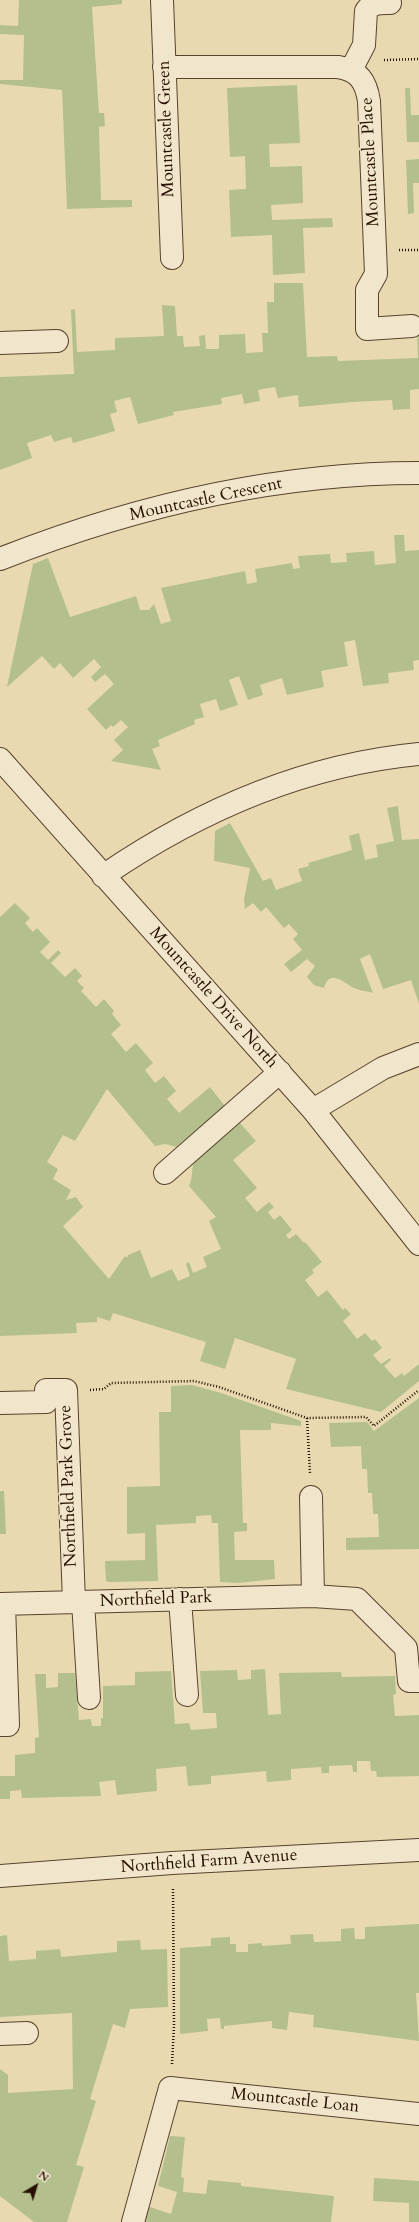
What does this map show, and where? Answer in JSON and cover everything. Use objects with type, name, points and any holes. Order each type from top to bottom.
[{"type":"street","name":"Mountcastle Green","points":[[162,0],[172,258]]},
{"type":"street","points":[[164,67],[338,67],[353,65],[364,44],[366,11],[369,6],[376,3],[390,3]]},
{"type":"street","name":"Mountcastle Place","points":[[353,65],[363,79],[369,101],[376,274],[367,290],[367,328],[412,326]]},
{"type":"street","points":[[0,343],[57,341]]},
{"type":"street","name":"Mountcastle Crescent","points":[[0,559],[38,544],[108,521],[221,493],[334,478],[419,473]]},
{"type":"street","points":[[103,876],[138,852],[186,825],[258,792],[299,778],[344,766],[419,754]]},
{"type":"street","name":"Mountcastle Drive North","points":[[0,759],[313,1110],[419,1244]]},
{"type":"street","points":[[313,1110],[383,1068],[419,1054]]},
{"type":"street","points":[[166,1174],[280,1072]]},
{"type":"street","points":[[0,1403],[46,1402],[46,1390],[66,1390]]},
{"type":"street","name":"Northfield Park Grove","points":[[66,1390],[78,1602],[89,1698]]},
{"type":"street","points":[[311,1497],[313,1596]]},
{"type":"street","name":"Northfield Park","points":[[2,1604],[313,1596],[357,1599],[406,1648],[409,1682],[419,1681]]},
{"type":"street","points":[[180,1599],[187,1695]]},
{"type":"street","points":[[0,1725],[8,1725],[2,1604]]},
{"type":"street","name":"Northfield Farm Avenue","points":[[0,1876],[172,1863],[419,1850]]},
{"type":"street","points":[[0,2034],[27,2033]]},
{"type":"street","points":[[133,2222],[170,2088]]},
{"type":"street","name":"Mountcastle Loan","points":[[170,2088],[419,2114]]},
{"type":"path","points":[[353,65],[419,59]]},
{"type":"path","name":"Northfield Park Grove","points":[[66,1390],[104,1390],[111,1383],[194,1381],[219,1387],[307,1418],[366,1417],[374,1426],[419,1390]]},
{"type":"path","points":[[307,1418],[311,1497]]},
{"type":"path","points":[[170,2088],[174,2026],[172,1863]]},
{"type":"green space","points":[[19,0],[122,0],[122,4],[92,7],[99,113],[104,113],[105,126],[99,127],[101,200],[132,200],[132,207],[67,209],[62,90],[0,84],[0,80],[23,80],[24,35],[0,34],[0,25],[18,26]]},
{"type":"green space","points":[[297,85],[300,143],[269,144],[270,167],[302,166],[303,203],[271,205],[272,220],[332,218],[333,227],[303,228],[305,273],[273,275],[272,235],[231,237],[229,190],[246,189],[245,156],[230,157],[227,88]]},
{"type":"green space","points":[[405,88],[410,88],[411,115],[419,115],[419,142],[407,142]]},
{"type":"green space","points":[[419,159],[419,183],[413,183],[414,213],[408,214],[406,160]]},
{"type":"green space","points":[[274,283],[303,283],[307,357],[337,356],[338,361],[418,358],[417,319],[419,319],[419,389],[410,390],[410,409],[393,410],[392,400],[299,407],[298,395],[278,398],[275,387],[258,390],[260,401],[244,404],[242,394],[221,398],[222,404],[173,412],[174,415],[138,424],[130,397],[114,401],[117,412],[110,414],[115,431],[73,443],[71,437],[54,442],[51,435],[27,443],[32,458],[0,470],[0,377],[74,374],[71,310],[75,309],[77,352],[115,350],[115,338],[164,336],[162,305],[175,306],[177,336],[183,336],[184,347],[200,346],[199,336],[205,335],[206,349],[219,349],[219,335],[245,334],[246,353],[263,352],[262,333],[268,333],[267,302],[274,302]]},
{"type":"green space","points":[[394,535],[404,535],[405,551],[419,550],[419,660],[413,661],[414,670],[388,673],[389,683],[363,686],[355,640],[344,642],[348,666],[321,671],[324,687],[287,695],[282,678],[260,685],[263,695],[248,700],[239,676],[229,680],[238,705],[220,711],[216,699],[200,704],[204,717],[194,720],[195,724],[158,740],[160,746],[152,749],[161,770],[111,761],[123,750],[114,740],[128,727],[121,720],[113,727],[111,725],[106,730],[87,709],[114,684],[105,674],[95,682],[91,677],[101,667],[94,659],[73,678],[60,663],[54,669],[42,656],[7,687],[33,564],[48,558],[70,617],[136,596],[140,610],[149,610],[154,604],[161,624],[171,621],[161,588],[245,571],[247,584],[257,582],[255,569],[292,563],[293,569],[300,568],[298,556],[330,554],[331,563],[347,562],[346,553],[374,551],[375,565],[396,563]]},
{"type":"green space","points":[[398,806],[402,840],[419,839],[419,1004],[411,980],[383,989],[370,954],[360,959],[373,993],[354,988],[335,978],[331,978],[326,983],[324,988],[314,985],[307,977],[315,966],[307,959],[291,972],[284,964],[302,950],[293,939],[298,934],[289,924],[284,928],[266,907],[261,912],[253,903],[245,909],[244,900],[250,868],[214,861],[215,831],[230,823],[263,881],[271,878],[276,890],[302,881],[298,869],[309,866],[308,863],[352,850],[349,836],[359,833],[365,860],[378,857],[376,845],[394,841],[387,808]]},
{"type":"green space","points":[[15,903],[30,918],[25,923],[33,932],[37,928],[50,942],[40,952],[48,960],[58,950],[61,953],[51,963],[65,977],[75,968],[82,976],[77,981],[84,988],[81,991],[96,1007],[104,999],[114,1011],[112,1014],[121,1025],[111,1034],[126,1052],[136,1043],[153,1063],[145,1070],[155,1083],[164,1076],[176,1091],[167,1099],[179,1113],[210,1087],[225,1106],[176,1147],[165,1144],[155,1146],[107,1089],[75,1141],[63,1135],[47,1162],[58,1169],[53,1179],[71,1190],[66,1200],[76,1197],[83,1207],[63,1226],[109,1279],[125,1256],[127,1258],[128,1255],[140,1250],[151,1278],[172,1269],[178,1281],[190,1276],[186,1264],[189,1262],[193,1273],[207,1267],[203,1257],[221,1249],[209,1221],[216,1217],[189,1186],[193,1165],[194,1162],[240,1123],[256,1141],[233,1160],[257,1188],[245,1198],[257,1212],[269,1202],[274,1207],[268,1212],[274,1220],[280,1215],[292,1230],[286,1235],[289,1239],[296,1234],[322,1262],[312,1270],[314,1273],[305,1280],[318,1297],[327,1290],[343,1310],[345,1308],[351,1314],[343,1321],[357,1339],[365,1333],[372,1341],[375,1339],[382,1348],[373,1355],[381,1364],[390,1358],[391,1360],[384,1366],[395,1378],[402,1373],[404,1376],[419,1364],[419,1381],[381,1412],[286,1389],[296,1359],[235,1338],[225,1369],[200,1361],[206,1342],[113,1313],[110,1321],[97,1317],[97,1322],[76,1323],[77,1333],[0,1336],[0,917]]},
{"type":"green space","points":[[192,1385],[221,1393],[301,1421],[301,1426],[271,1423],[271,1430],[240,1430],[243,1523],[247,1523],[247,1531],[234,1532],[235,1560],[274,1560],[275,1579],[238,1583],[220,1582],[218,1523],[212,1523],[211,1515],[196,1516],[196,1523],[156,1525],[158,1581],[106,1581],[105,1561],[145,1560],[145,1533],[127,1534],[127,1487],[160,1486],[159,1412],[171,1412],[171,1386]]},
{"type":"green space","points":[[419,1398],[419,1549],[346,1550],[346,1538],[379,1537],[378,1514],[373,1514],[372,1493],[368,1493],[367,1469],[362,1469],[361,1446],[331,1447],[329,1423],[367,1422],[374,1431]]},
{"type":"green space","points":[[0,1491],[4,1491],[6,1534],[0,1534]]},
{"type":"green space","points":[[265,1669],[268,1715],[281,1714],[279,1673],[341,1672],[342,1677],[395,1676],[396,1694],[393,1695],[395,1716],[419,1715],[419,1776],[377,1777],[376,1771],[371,1771],[370,1761],[357,1761],[357,1772],[353,1772],[352,1765],[329,1766],[329,1773],[322,1773],[321,1767],[291,1769],[291,1780],[267,1782],[266,1771],[211,1776],[211,1784],[188,1786],[186,1766],[156,1769],[157,1791],[117,1795],[115,1780],[99,1782],[101,1796],[22,1798],[21,1790],[10,1791],[10,1799],[0,1799],[0,1776],[15,1776],[15,1755],[35,1753],[35,1738],[39,1737],[35,1674],[46,1674],[46,1688],[58,1687],[58,1673],[75,1673],[79,1720],[91,1719],[92,1726],[101,1726],[101,1718],[103,1718],[103,1686],[135,1685],[135,1672],[171,1671],[175,1724],[189,1723],[191,1730],[217,1728],[216,1713],[203,1713],[200,1671],[237,1670],[238,1680],[251,1679],[251,1670]]},
{"type":"green space","points":[[419,1924],[419,1993],[416,1993],[419,2041],[313,2027],[314,2015],[289,2012],[287,2030],[272,2028],[272,2021],[224,2026],[224,2029],[221,2029],[220,2018],[207,2019],[208,2031],[180,2034],[180,1948],[211,1946],[211,1938],[230,1937],[230,1944],[236,1944],[236,1952],[248,1952],[248,1944],[262,1943],[262,1946],[291,1944],[290,1935],[313,1934],[314,1942],[341,1941],[341,1929],[354,1928],[355,1939],[365,1939],[365,1927]]},
{"type":"green space","points":[[7,1935],[9,1961],[36,1959],[36,1951],[60,1949],[61,1957],[117,1952],[117,1941],[140,1940],[141,1950],[167,1949],[168,2007],[130,2009],[125,2028],[113,2024],[90,2099],[96,2101],[76,2165],[84,2167],[67,2222],[34,2222],[0,2196],[0,2069],[8,2075],[8,2093],[73,2089],[72,2013],[0,2017],[0,1936]]},
{"type":"green space","points":[[170,2136],[185,2137],[181,2177],[184,2178],[183,2192],[206,2194],[208,2180],[241,2183],[241,2186],[334,2196],[331,2222],[143,2222],[147,2206],[171,2214],[177,2192],[158,2186]]},
{"type":"green space","points":[[374,2178],[419,2181],[419,2222],[409,2222],[409,2203],[373,2201]]}]
